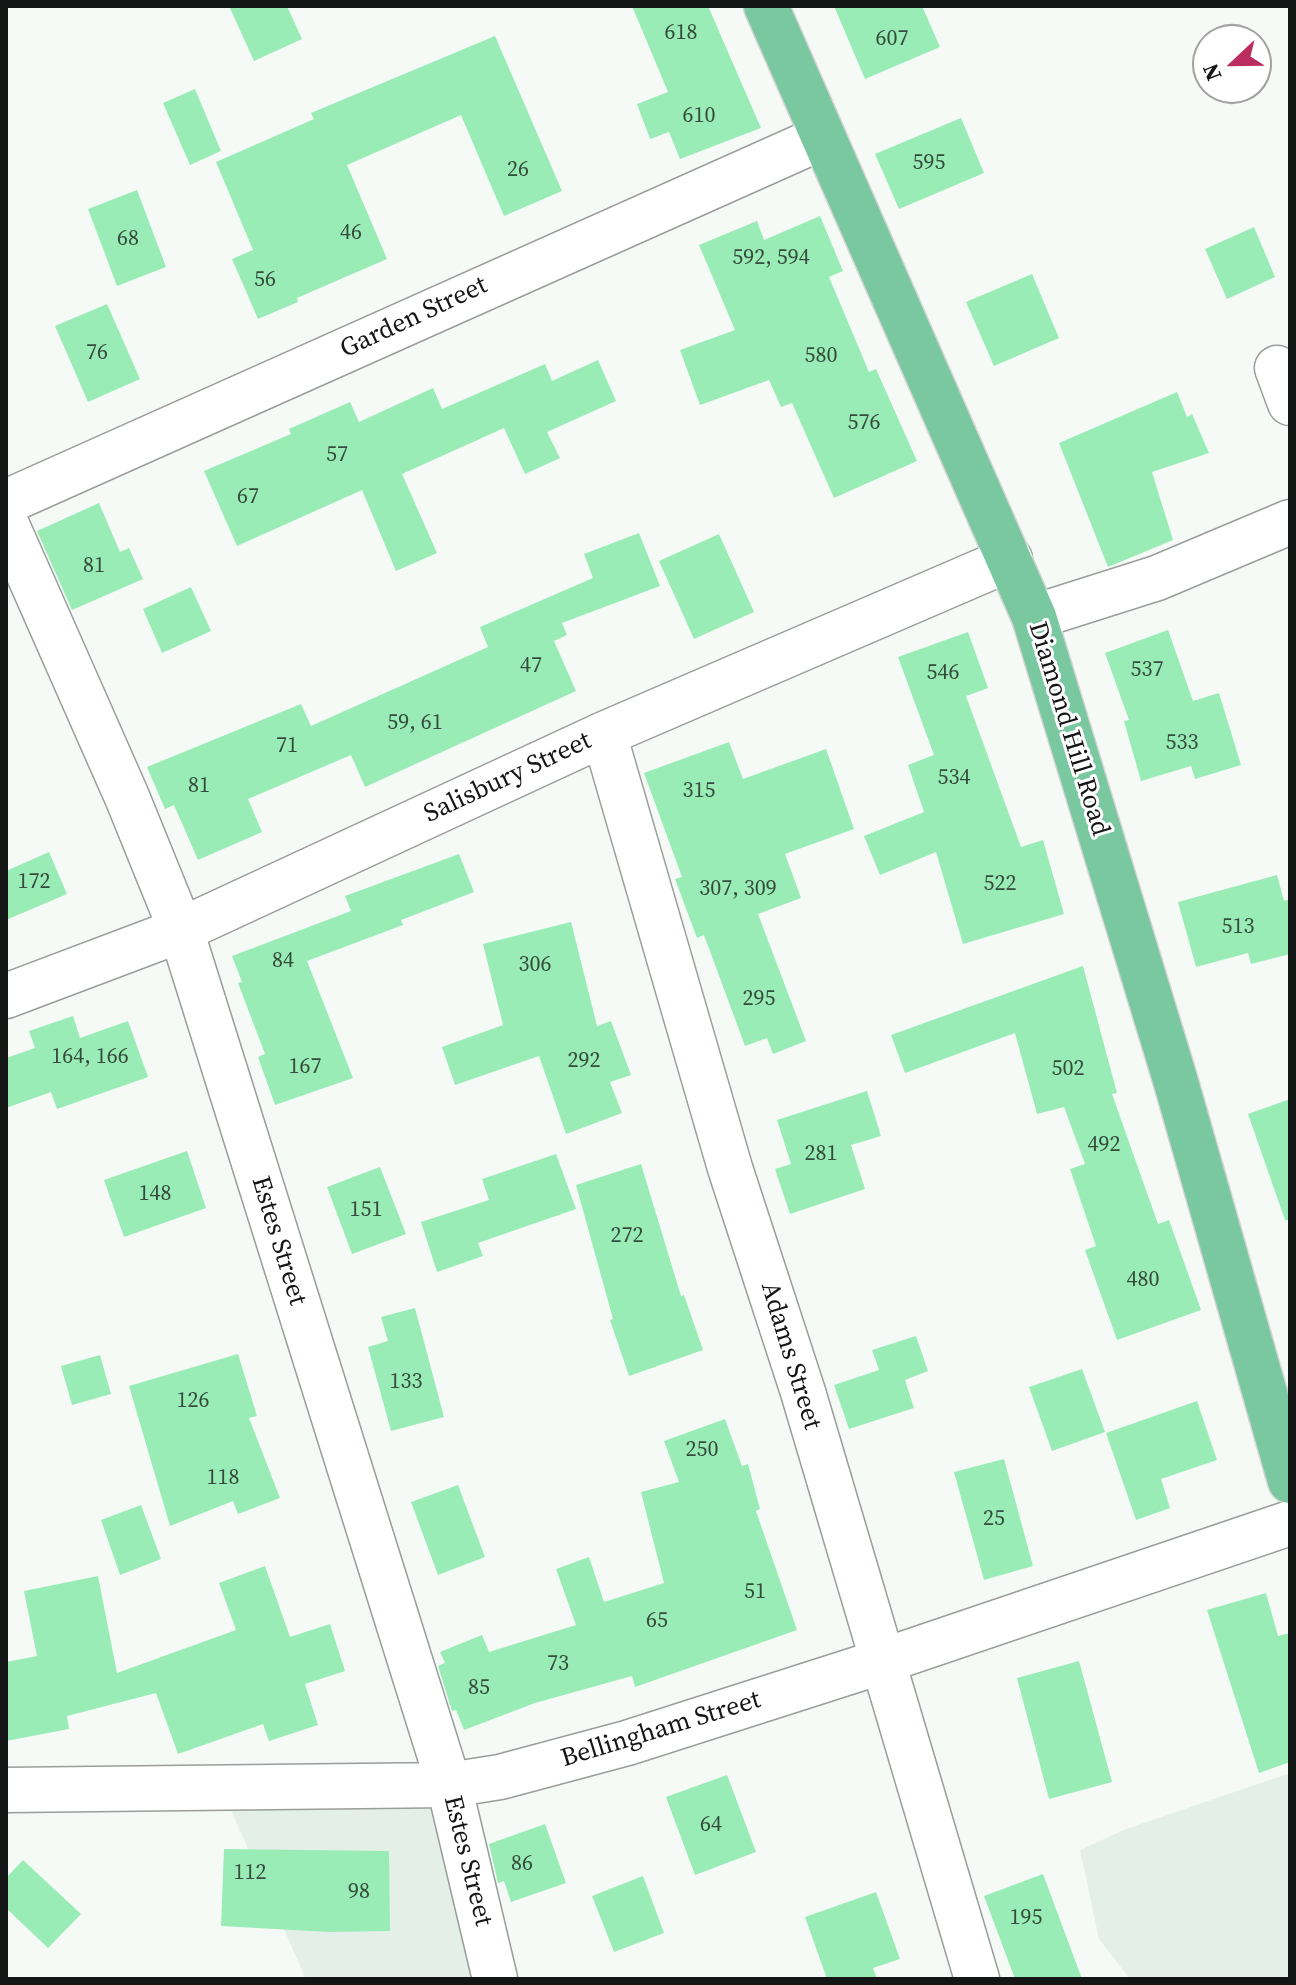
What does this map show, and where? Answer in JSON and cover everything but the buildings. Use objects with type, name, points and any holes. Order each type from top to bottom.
[{"type":"main road","name":"Diamond Hill Road","points":[[766,6],[1034,617],[1175,1079],[1290,1481]]},
{"type":"street","name":"Garden Street","points":[[6,502],[823,137]]},
{"type":"street","points":[[1034,617],[1157,578],[1290,522]]},
{"type":"street","name":"Estes Street","points":[[6,523],[127,797],[181,930],[449,1785],[495,1979]]},
{"type":"street","name":"Salisbury Street","points":[[6,996],[181,930],[604,734],[1010,559]]},
{"type":"street","name":"Adams Street","points":[[604,734],[730,1168],[803,1392],[880,1662],[977,1979]]},
{"type":"street","name":"Bellingham Street","points":[[6,1790],[449,1785],[500,1777],[627,1743],[880,1662],[1290,1523]]},
{"type":"shaded area","points":[[1290,1773],[1290,1979],[1130,1979],[1099,1939],[1080,1850],[1126,1829]]},
{"type":"shaded area","points":[[432,1789],[501,1979],[306,1979],[226,1799]]}]
